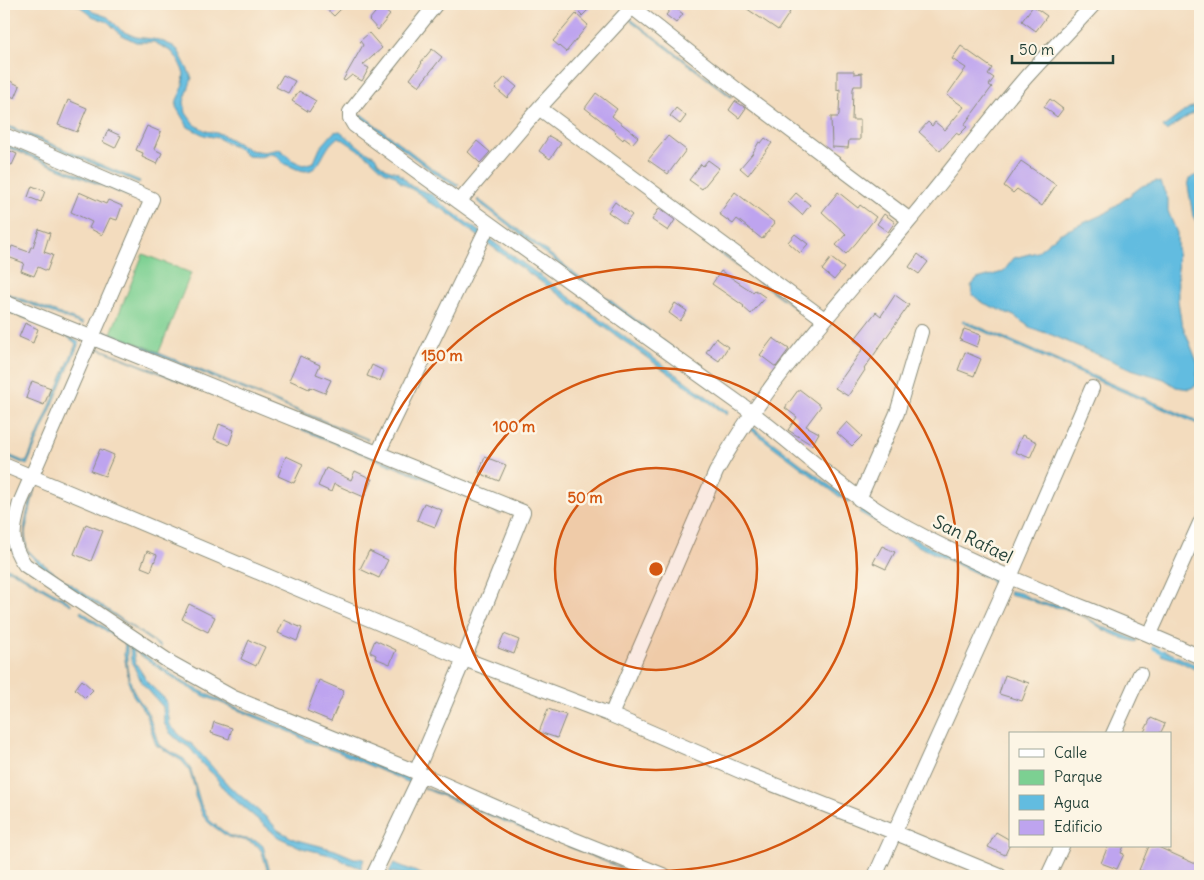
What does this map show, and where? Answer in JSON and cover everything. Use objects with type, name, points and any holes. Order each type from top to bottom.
[{"type":"street","name":"San Rafael","points":[[436,4],[350,112],[350,118],[354,125],[752,413],[859,499],[919,534],[1010,577],[1150,634],[1200,657]]},
{"type":"street","points":[[611,715],[716,472],[752,413],[824,319],[910,220],[1026,77],[1094,4]]},
{"type":"street","points":[[459,202],[539,108],[631,5],[742,94],[910,220]]},
{"type":"street","points":[[539,108],[824,319]]},
{"type":"street","points":[[4,135],[152,199],[20,502],[13,528],[13,540],[18,555],[25,565],[171,663],[234,698],[665,876]]},
{"type":"street","points":[[378,453],[489,224]]},
{"type":"street","points":[[4,302],[523,512],[419,773],[373,876]]},
{"type":"street","points":[[859,499],[897,413],[920,332]]},
{"type":"street","points":[[875,876],[1010,577],[1092,388]]},
{"type":"street","points":[[4,465],[464,659],[611,715],[747,774],[896,832],[1000,876]]},
{"type":"street","points":[[1150,634],[1200,523]]},
{"type":"street","points":[[1114,732],[1140,674]]},
{"type":"street","points":[[1048,876],[1061,848]]},
{"type":"green space","points":[[143,254],[191,273],[159,352],[111,333]]},
{"type":"water","points":[[70,4],[85,4],[93,12],[108,17],[122,31],[136,37],[159,40],[178,50],[192,78],[184,102],[186,113],[194,124],[206,131],[221,134],[250,150],[264,152],[280,149],[292,160],[303,165],[314,162],[320,148],[334,132],[340,131],[362,149],[375,156],[378,162],[387,169],[397,172],[411,186],[433,195],[444,206],[728,412],[727,415],[444,210],[428,202],[423,196],[400,182],[395,175],[384,171],[369,157],[339,137],[332,142],[315,168],[309,171],[284,164],[275,155],[247,156],[239,149],[218,138],[204,135],[188,127],[176,107],[183,87],[184,73],[172,52],[154,42],[136,42],[120,34],[108,22],[92,16],[78,5]]},
{"type":"water","points":[[627,16],[732,96],[626,17]]},
{"type":"water","points":[[1200,105],[1200,111],[1193,113],[1166,131],[1163,127],[1189,108]]},
{"type":"water","points":[[361,114],[433,169],[459,185],[457,187],[433,172],[359,116]]},
{"type":"water","points":[[4,124],[140,181],[139,183],[4,126]]},
{"type":"water","points":[[4,144],[135,197],[135,199],[4,146]]},
{"type":"water","points":[[1200,175],[1200,239],[1199,227],[1193,216],[1188,186],[1190,178]]},
{"type":"water","points":[[1156,181],[1160,182],[1168,199],[1168,211],[1177,233],[1178,300],[1181,321],[1198,364],[1196,386],[1189,389],[1176,387],[1164,379],[1131,369],[1031,328],[1014,316],[981,302],[972,294],[971,286],[977,279],[1003,272],[1014,258],[1037,252],[1059,234],[1106,213],[1142,186]]},
{"type":"water","points":[[478,199],[674,349],[673,351],[477,201]]},
{"type":"water","points":[[715,250],[810,318],[810,319]]},
{"type":"water","points":[[4,292],[83,323],[83,325],[4,294]]},
{"type":"water","points":[[4,308],[58,330],[79,343],[27,465],[4,455],[4,453],[25,462],[27,461],[76,344],[71,339],[43,325],[4,310]]},
{"type":"water","points":[[963,320],[1200,422],[1200,425],[962,322]]},
{"type":"water","points":[[105,331],[368,439],[368,440],[104,333]]},
{"type":"water","points":[[96,347],[454,488],[501,515],[453,490],[96,349]]},
{"type":"water","points":[[748,424],[849,500],[848,503],[746,426]]},
{"type":"water","points":[[35,487],[25,533],[27,549],[24,532],[25,524]]},
{"type":"water","points":[[861,509],[888,526],[1003,585],[998,591],[991,580],[920,547],[859,512]]},
{"type":"water","points":[[27,549],[63,579],[162,647],[51,573],[30,555]]},
{"type":"water","points":[[4,567],[15,571],[65,599],[71,605],[14,572],[4,569]]},
{"type":"water","points":[[1010,591],[1020,593],[1041,603],[1060,605],[1090,619],[1103,627],[1137,640],[1136,642],[1122,638],[1104,630],[1086,618],[1063,608],[1041,605],[1029,599],[1009,594]]},
{"type":"water","points":[[81,611],[183,682],[223,702],[291,729],[307,738],[407,777],[411,781],[410,783],[338,752],[306,741],[293,733],[202,695],[182,684],[133,650],[135,662],[149,684],[166,700],[170,725],[193,745],[229,786],[268,819],[278,830],[294,839],[335,850],[354,858],[364,859],[361,868],[342,861],[338,857],[302,848],[278,837],[227,793],[190,748],[170,733],[164,723],[163,707],[142,683],[131,660],[130,648],[127,645],[127,668],[131,684],[135,694],[148,713],[159,745],[184,759],[191,770],[201,805],[210,821],[230,836],[257,841],[263,846],[271,876],[269,876],[262,852],[258,846],[248,841],[228,837],[209,823],[203,816],[195,796],[195,789],[189,770],[182,761],[156,745],[146,714],[133,695],[129,684],[124,654],[125,644],[80,613]]},
{"type":"water","points":[[1163,650],[1200,666],[1200,672],[1177,660],[1161,655]]},
{"type":"water","points":[[423,788],[550,838],[550,840]]},
{"type":"water","points":[[568,845],[641,876],[567,846]]},
{"type":"water","points":[[394,863],[426,876],[389,872]]},
{"type":"building","points":[[321,4],[346,4],[334,16]]},
{"type":"building","points":[[580,4],[594,4],[582,16],[575,9]]},
{"type":"building","points":[[740,4],[777,4],[790,12],[778,30]]},
{"type":"building","points":[[673,6],[683,14],[676,23],[666,15]]},
{"type":"building","points":[[1033,6],[1047,16],[1036,31],[1022,21]]},
{"type":"building","points":[[380,7],[390,15],[378,30],[369,20]]},
{"type":"building","points":[[576,14],[588,25],[566,52],[553,41]]},
{"type":"building","points":[[369,33],[382,48],[363,65],[369,68],[362,81],[352,75],[345,81],[343,80],[363,45],[360,41]]},
{"type":"building","points":[[961,46],[992,68],[988,74],[994,78],[989,85],[992,87],[964,125],[967,127],[959,135],[956,133],[940,151],[919,132],[928,122],[932,126],[935,122],[945,130],[964,107],[947,95],[966,68],[952,59]]},
{"type":"building","points":[[432,49],[442,57],[419,86],[410,79]]},
{"type":"building","points":[[837,71],[854,71],[854,74],[862,73],[862,86],[854,86],[853,89],[852,120],[860,120],[860,140],[849,140],[848,148],[832,147],[831,117],[838,117],[839,114],[840,89],[837,90]]},
{"type":"building","points":[[283,75],[295,81],[288,93],[276,87]]},
{"type":"building","points":[[505,77],[517,87],[507,98],[495,88]]},
{"type":"building","points":[[4,78],[20,86],[15,98],[4,93]]},
{"type":"building","points":[[299,91],[316,101],[309,112],[292,101]]},
{"type":"building","points":[[596,93],[617,109],[612,116],[638,137],[632,144],[624,138],[623,140],[616,132],[585,108]]},
{"type":"building","points":[[1050,99],[1063,109],[1057,117],[1044,107]]},
{"type":"building","points":[[68,100],[87,108],[77,132],[58,125]]},
{"type":"building","points":[[735,101],[746,108],[739,118],[729,110]]},
{"type":"building","points":[[676,108],[686,116],[680,124],[670,116]]},
{"type":"building","points":[[147,126],[161,132],[154,149],[162,153],[157,164],[142,157],[143,153],[136,150]]},
{"type":"building","points":[[108,130],[121,136],[115,148],[103,142]]},
{"type":"building","points":[[549,136],[561,143],[550,159],[539,151]]},
{"type":"building","points":[[668,136],[686,150],[668,174],[648,160]]},
{"type":"building","points":[[765,138],[772,143],[748,175],[740,168],[759,142],[761,143]]},
{"type":"building","points":[[477,141],[490,152],[480,163],[468,152]]},
{"type":"building","points":[[6,149],[17,154],[12,165],[4,162]]},
{"type":"building","points":[[708,160],[719,168],[702,189],[689,180],[701,164],[703,166]]},
{"type":"building","points":[[1021,161],[1056,185],[1042,206],[1017,189],[1013,193],[1004,186]]},
{"type":"building","points":[[32,186],[45,191],[41,202],[28,197]]},
{"type":"building","points":[[79,192],[106,204],[108,200],[122,206],[117,220],[110,218],[102,235],[89,228],[92,222],[71,212]]},
{"type":"building","points":[[735,192],[775,223],[762,239],[737,219],[733,224],[719,214]]},
{"type":"building","points":[[838,192],[858,208],[860,205],[876,217],[846,254],[836,245],[846,234],[822,212]]},
{"type":"building","points":[[796,193],[810,205],[802,215],[788,202]]},
{"type":"building","points":[[615,202],[632,215],[625,224],[608,212]]},
{"type":"building","points":[[659,208],[675,220],[668,231],[652,220]]},
{"type":"building","points":[[884,214],[895,222],[888,232],[877,224]]},
{"type":"building","points":[[39,229],[50,233],[44,252],[53,255],[47,271],[38,267],[34,276],[21,271],[24,263],[8,257],[12,246],[29,252],[31,247],[33,247]]},
{"type":"building","points":[[795,234],[808,244],[800,253],[788,242]]},
{"type":"building","points":[[918,254],[928,262],[919,274],[909,267]]},
{"type":"building","points":[[831,258],[844,268],[834,280],[822,270]]},
{"type":"building","points":[[721,271],[753,292],[755,290],[765,297],[751,314],[744,306],[712,284]]},
{"type":"building","points":[[895,295],[909,305],[864,369],[848,396],[835,388],[864,347],[854,340],[876,312],[881,316]]},
{"type":"building","points":[[675,303],[687,311],[680,321],[669,313]]},
{"type":"building","points":[[25,323],[38,329],[33,343],[19,337]]},
{"type":"building","points":[[964,329],[981,335],[977,347],[960,340]]},
{"type":"building","points":[[716,338],[728,347],[719,361],[706,352]]},
{"type":"building","points":[[773,338],[789,349],[776,367],[760,355]]},
{"type":"building","points":[[965,352],[981,359],[974,376],[958,370]]},
{"type":"building","points":[[300,356],[320,365],[316,374],[331,380],[325,393],[310,387],[309,389],[289,380]]},
{"type":"building","points":[[372,365],[384,371],[380,381],[367,376]]},
{"type":"building","points":[[32,381],[51,388],[44,405],[26,398]]},
{"type":"building","points":[[799,389],[821,406],[806,426],[819,433],[812,445],[788,430],[797,417],[785,408]]},
{"type":"building","points":[[847,422],[862,436],[852,446],[837,433]]},
{"type":"building","points":[[219,424],[234,430],[229,445],[214,439]]},
{"type":"building","points":[[1022,435],[1037,442],[1030,458],[1015,452]]},
{"type":"building","points":[[100,449],[114,455],[105,476],[91,471]]},
{"type":"building","points":[[286,456],[303,464],[294,483],[278,476]]},
{"type":"building","points":[[485,457],[506,465],[499,481],[479,473]]},
{"type":"building","points":[[326,468],[351,480],[355,471],[372,479],[364,497],[334,484],[331,492],[318,486]]},
{"type":"building","points":[[424,503],[442,510],[435,527],[417,520]]},
{"type":"building","points":[[86,524],[103,531],[91,561],[74,554]]},
{"type":"building","points":[[882,546],[895,552],[886,569],[873,563]]},
{"type":"building","points":[[147,551],[157,555],[151,571],[141,567]]},
{"type":"building","points":[[369,551],[388,560],[379,578],[360,569]]},
{"type":"building","points":[[189,604],[215,617],[208,632],[182,619]]},
{"type":"building","points":[[284,620],[302,628],[297,641],[278,633]]},
{"type":"building","points":[[504,634],[519,640],[514,654],[498,648]]},
{"type":"building","points":[[249,640],[265,647],[256,666],[241,659]]},
{"type":"building","points":[[375,640],[396,650],[390,664],[375,658],[376,655],[370,652]]},
{"type":"building","points":[[1005,675],[1029,683],[1022,701],[999,694]]},
{"type":"building","points":[[82,680],[93,690],[85,698],[75,689]]},
{"type":"building","points":[[319,680],[344,691],[331,721],[307,711]]},
{"type":"building","points":[[548,709],[566,715],[557,738],[539,732]]},
{"type":"building","points":[[1151,718],[1165,724],[1161,732],[1144,732]]},
{"type":"building","points":[[214,722],[232,728],[229,739],[211,733]]},
{"type":"building","points":[[996,832],[1009,839],[1009,846],[1005,855],[988,847]]},
{"type":"building","points":[[1107,848],[1123,848],[1121,853],[1124,854],[1117,869],[1101,863]]},
{"type":"building","points":[[1148,848],[1160,848],[1200,866],[1197,876],[1158,876],[1139,870]]},
{"type":"waterway","points":[[1154,648],[1166,654]]}]
